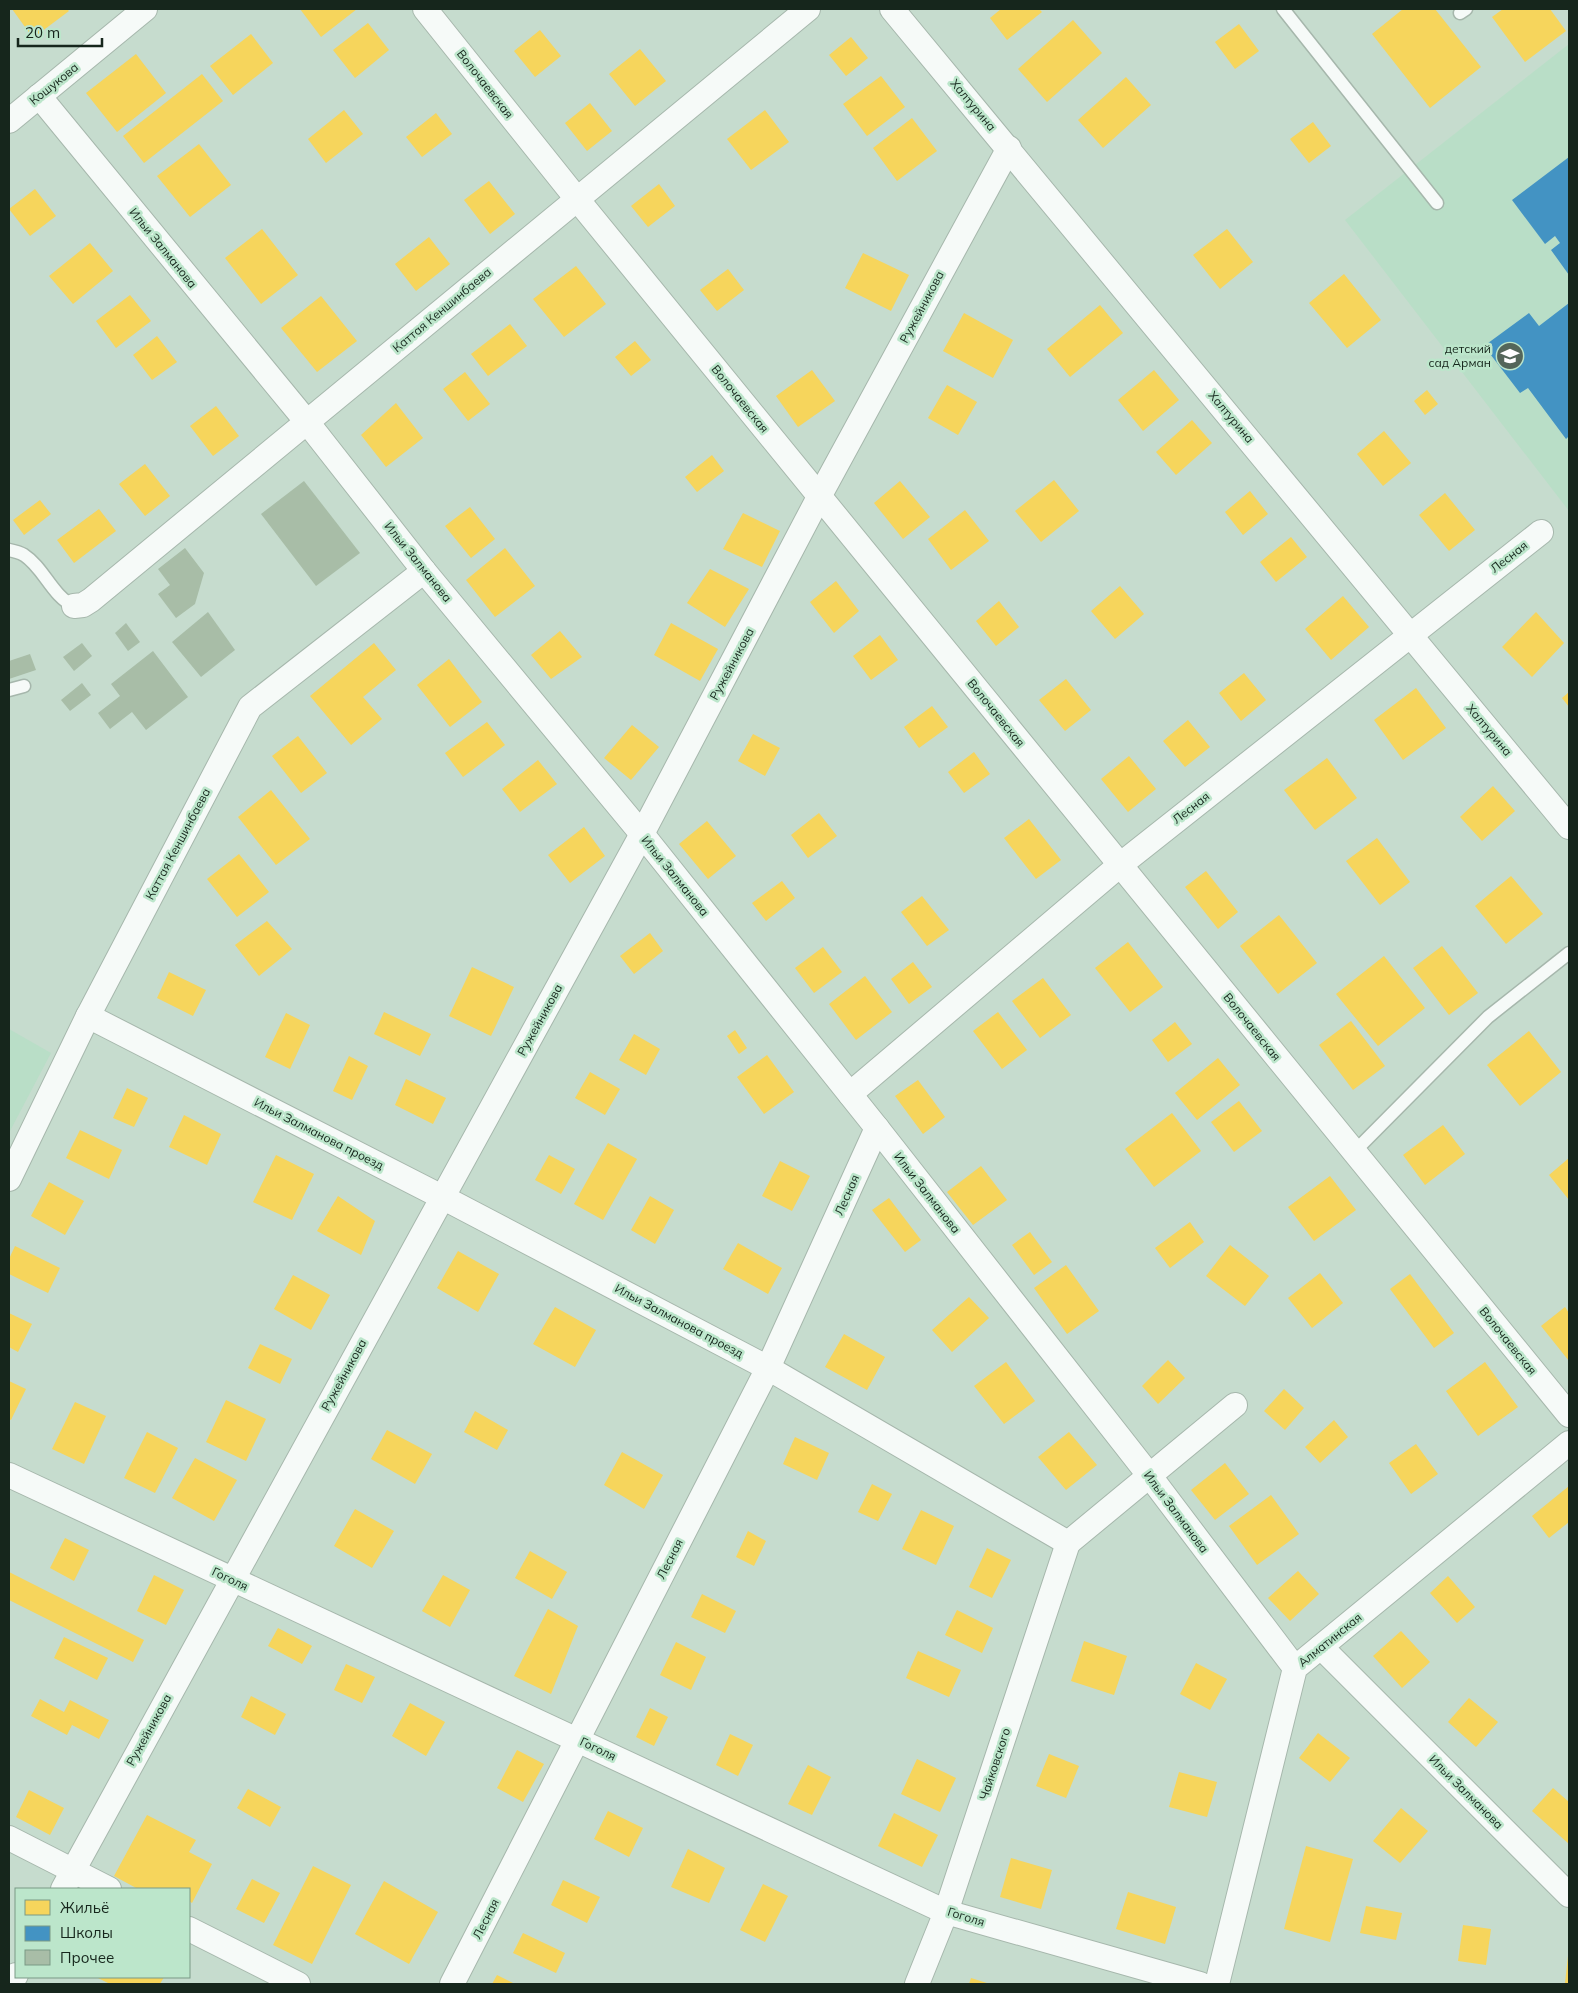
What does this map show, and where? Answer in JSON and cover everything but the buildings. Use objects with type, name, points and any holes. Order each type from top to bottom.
[{"type":"street","name":"Кошукова","points":[[9,121],[145,9]]},
{"type":"street","name":"Волочаевская","points":[[425,9],[577,199],[1569,1416]]},
{"type":"street","name":"Каттая Кеншинбаева","points":[[74,606],[83,605],[91,600],[808,9]]},
{"type":"street","name":"Халтурина","points":[[892,9],[1009,148],[1569,827]]},
{"type":"street","name":"Ильи Залманова","points":[[39,96],[307,422],[424,571],[642,834],[850,1094],[1148,1475],[1295,1668]]},
{"type":"street","name":"Ружейникова","points":[[68,1880],[642,834],[820,496],[1009,148]]},
{"type":"street","name":"Лесная","points":[[850,1094],[1120,865],[1541,532]]},
{"type":"street","name":"Каттая Кеншинбаева","points":[[9,1179],[88,1016],[250,707],[424,571]]},
{"type":"street","name":"Ильи Залманова проезд","points":[[88,1016],[442,1197],[768,1368],[1068,1543]]},
{"type":"street","name":"Лесная","points":[[452,1984],[768,1368],[877,1128]]},
{"type":"street","points":[[1068,1543],[1235,1405]]},
{"type":"street","name":"Алматинская","points":[[1217,1984],[1295,1668],[1569,1443]]},
{"type":"street","name":"Гоголя","points":[[9,1476],[578,1739],[946,1912],[1200,1984]]},
{"type":"street","name":"Чайковского","points":[[917,1984],[946,1912],[1068,1543]]},
{"type":"street","name":"Ильи Залманова","points":[[1321,1647],[1569,1895]]},
{"type":"street","points":[[9,1838],[68,1880],[104,1888]]},
{"type":"street","points":[[190,1930],[298,1984]]},
{"type":"lane","points":[[1282,9],[1437,204]]},
{"type":"lane","points":[[9,550],[22,554],[35,565],[66,602],[74,606]]},
{"type":"lane","points":[[9,690],[24,686]]},
{"type":"lane","points":[[1354,1152],[1488,1017],[1569,953]]},
{"type":"shaded area","name":"детский сад Арман","points":[[1569,44],[1569,511],[1345,220]]},
{"type":"shaded area","points":[[9,1029],[51,1053],[9,1133]]},
{"type":"place","name":"детский сад Арман","points":[[1510,356]]}]
